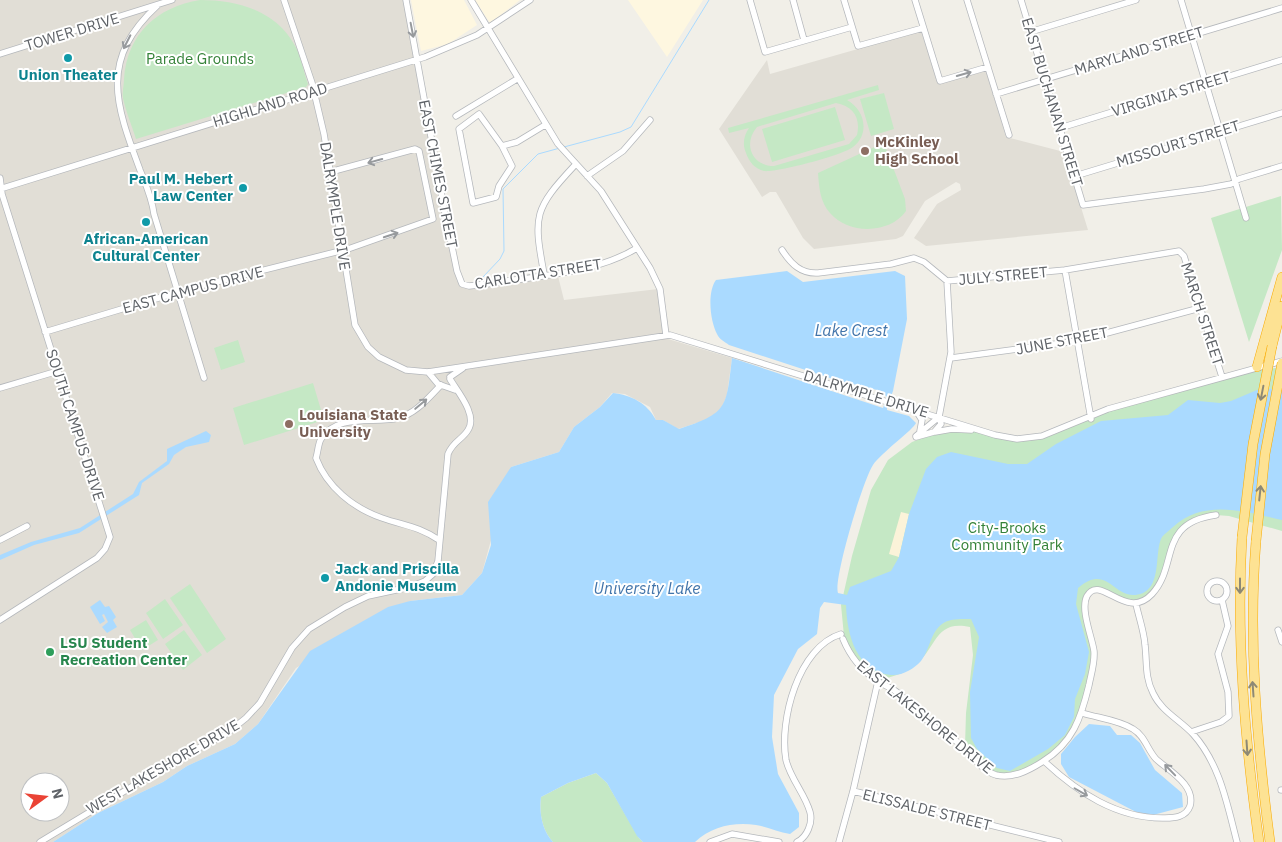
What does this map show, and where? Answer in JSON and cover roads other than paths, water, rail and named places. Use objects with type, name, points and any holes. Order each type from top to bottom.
[{"type":"highway","points":[[1257,367],[1282,277]]},
{"type":"highway","points":[[1259,842],[1248,762],[1241,656],[1242,537],[1253,444],[1272,346],[1282,306]]},
{"type":"highway","points":[[1270,842],[1258,749],[1252,678],[1256,541],[1265,454],[1282,363]]},
{"type":"street","name":"TOWER DRIVE","points":[[0,54],[172,0]]},
{"type":"street","name":"DALRYMPLE DRIVE","points":[[284,0],[314,90],[345,250],[352,318],[363,340],[379,357],[394,366],[406,370],[428,372],[438,370]]},
{"type":"street","name":"EAST CHIMES STREET","points":[[406,0],[452,248],[460,280],[465,285]]},
{"type":"street","points":[[471,0],[487,30],[545,125],[566,155],[601,191],[659,285],[666,335]]},
{"type":"street","name":"HIGHLAND ROAD","points":[[1,189],[314,90],[417,60],[460,44],[487,30],[530,0]]},
{"type":"street","points":[[750,0],[765,52],[852,27]]},
{"type":"street","points":[[793,0],[804,40]]},
{"type":"street","points":[[844,0],[858,46],[923,28]]},
{"type":"street","points":[[915,0],[940,81],[988,67]]},
{"type":"street","points":[[967,0],[1009,135]]},
{"type":"street","name":"EAST BUCHANAN STREET","points":[[1021,0],[1083,204],[1168,195],[1236,181]]},
{"type":"street","points":[[1030,32],[1136,0]]},
{"type":"street","points":[[1181,0],[1246,218]]},
{"type":"street","points":[[158,5],[134,30],[123,52],[119,65],[117,96],[132,148],[152,200],[154,214],[204,378]]},
{"type":"street","name":"MARYLAND STREET","points":[[996,94],[1282,8]]},
{"type":"street","name":"VIRGINIA STREET","points":[[1060,128],[1282,60]]},
{"type":"street","points":[[456,116],[517,78]]},
{"type":"street","name":"MISSOURI STREET","points":[[1075,176],[1282,113]]},
{"type":"street","points":[[479,114],[502,146],[512,166],[499,186],[496,197],[473,202],[459,129],[479,114]]},
{"type":"street","points":[[587,176],[624,151],[650,120]]},
{"type":"street","points":[[502,146],[517,142],[545,125]]},
{"type":"street","name":"EAST CAMPUS DRIVE","points":[[45,332],[178,292],[345,250],[433,219],[419,151],[416,149],[330,172]]},
{"type":"street","points":[[544,274],[538,234],[540,210],[547,195],[575,165]]},
{"type":"street","points":[[1236,181],[1282,166]]},
{"type":"street","name":"SOUTH CAMPUS DRIVE","points":[[0,178],[1,189],[110,537],[108,544],[97,558],[0,620]]},
{"type":"street","name":"CARLOTTA STREET","points":[[465,285],[486,284],[605,264],[637,248]]},
{"type":"street","name":"JULY STREET","points":[[782,250],[791,263],[807,273],[818,274],[888,265],[914,258],[924,262],[946,281],[1065,270],[1181,251]]},
{"type":"street","name":"MARCH STREET","points":[[1181,251],[1222,376]]},
{"type":"street","points":[[1065,270],[1091,418]]},
{"type":"street","points":[[931,433],[940,426],[939,418],[951,358],[946,281]]},
{"type":"street","name":"JUNE STREET","points":[[951,358],[1078,341],[1200,308]]},
{"type":"street","name":"DALRYMPLE DRIVE","points":[[445,369],[666,335],[692,340],[979,430],[1008,438],[1032,438],[1222,376],[1282,363]]},
{"type":"street","name":"DALRYMPLE DRIVE","points":[[450,378],[467,365]]},
{"type":"street","points":[[434,377],[438,370],[445,369],[450,378],[419,408],[400,418],[351,422],[334,426],[321,439],[316,458],[329,482],[345,498],[366,511],[382,518],[422,529],[440,540]]},
{"type":"street","points":[[0,388],[58,371]]},
{"type":"street","points":[[428,372],[434,377],[436,382],[463,397]]},
{"type":"street","name":"WEST LAKESHORE DRIVE","points":[[40,842],[86,812],[181,757],[226,734],[240,723],[260,703],[292,648],[302,635],[316,624],[360,600],[425,581],[436,568],[448,454],[451,446],[468,431],[469,426],[463,397],[450,378]]},
{"type":"street","points":[[915,410],[922,420],[922,427],[916,437],[952,429],[979,430]]},
{"type":"street","points":[[918,434],[939,418]]},
{"type":"street","points":[[1216,515],[1195,522],[1176,536],[1157,588],[1147,599],[1136,604],[1145,646],[1146,674],[1152,692],[1161,705],[1191,732],[1214,765],[1237,842]]},
{"type":"street","points":[[0,540],[27,526]]},
{"type":"street","name":"EAST LAKESHORE DRIVE","points":[[797,842],[802,839],[810,825],[810,814],[786,760],[785,740],[791,699],[803,667],[828,640],[842,637],[854,659],[878,682],[899,694],[939,732],[962,744],[991,773],[1014,776],[1044,761],[1053,754],[1076,727],[1082,713],[1094,659],[1084,607],[1086,596],[1092,590],[1100,589],[1122,602],[1136,604]]},
{"type":"street","points":[[1191,732],[1221,722],[1229,716],[1228,692],[1218,654],[1228,626],[1222,600]]},
{"type":"street","points":[[1278,630],[1282,642]]},
{"type":"street","points":[[838,842],[853,792],[878,682]]},
{"type":"street","points":[[1044,761],[1082,792],[1129,814],[1148,819],[1171,818],[1185,813],[1190,804],[1188,789],[1166,765],[1156,759],[1138,732],[1131,727],[1082,713]]},
{"type":"street","name":"ELISSALDE STREET","points":[[853,792],[1059,842]]},
{"type":"street","points":[[710,842],[732,834],[779,842]]},
{"type":"water","name":"University Lake","points":[[787,271],[803,282],[895,271],[905,276],[907,319],[893,391],[887,410],[909,416],[916,423],[877,460],[868,474],[844,551],[838,593],[847,595],[850,587],[891,571],[899,557],[909,514],[926,469],[937,457],[951,452],[1008,464],[1027,464],[1056,444],[1101,421],[1168,415],[1188,400],[1220,403],[1231,401],[1257,390],[1282,388],[1282,520],[1240,511],[1212,510],[1198,513],[1185,518],[1162,537],[1153,582],[1149,589],[1143,593],[1133,595],[1125,593],[1098,579],[1089,581],[1078,588],[1076,604],[1089,652],[1085,674],[1075,699],[1074,717],[1065,735],[1048,749],[1010,771],[997,768],[977,749],[971,738],[970,692],[979,637],[971,619],[952,620],[942,624],[935,632],[924,657],[918,664],[903,673],[891,675],[869,667],[856,650],[851,639],[846,605],[824,602],[820,608],[817,634],[798,649],[774,695],[772,737],[778,774],[799,813],[799,827],[790,834],[756,825],[740,824],[716,829],[695,842],[643,842],[637,836],[607,783],[596,773],[568,783],[541,797],[542,821],[546,832],[553,842],[53,842],[98,813],[163,782],[187,766],[235,744],[258,724],[310,651],[388,607],[410,601],[462,595],[482,573],[491,545],[488,502],[511,467],[559,452],[574,427],[600,407],[613,393],[638,401],[648,409],[656,420],[663,420],[679,429],[707,418],[716,413],[722,406],[726,398],[732,358],[883,408],[887,397],[881,391],[833,379],[729,345],[718,336],[710,307],[711,292],[716,280]]},
{"type":"water","points":[[206,431],[211,435],[209,442],[186,447],[174,455],[169,464],[142,483],[139,495],[79,533],[34,545],[0,560],[0,555],[31,542],[80,528],[133,494],[139,482],[167,461],[167,449]]},
{"type":"water","points":[[100,600],[105,607],[109,606],[116,617],[113,620],[117,627],[107,633],[102,627],[108,622],[104,614],[102,615],[105,621],[100,624],[90,607]]},
{"type":"water","points":[[1089,724],[1110,726],[1117,735],[1131,735],[1140,743],[1155,770],[1182,793],[1183,807],[1153,815],[1136,812],[1069,777],[1061,764],[1061,754]]},
{"type":"waterway","points":[[564,147],[620,132],[631,127],[709,0]]},
{"type":"waterway","points":[[483,277],[500,259],[504,251],[503,189],[538,154],[560,148]]},
{"type":"place","name":"Union Theater","points":[[68,58]]},
{"type":"place","name":"McKinley High School","points":[[865,151]]},
{"type":"place","name":"Paul M. Hebert Law Center","points":[[243,188]]},
{"type":"place","name":"African-American Cultural Center","points":[[146,222]]},
{"type":"place","name":"Louisiana State University","points":[[289,424]]},
{"type":"place","name":"Jack and Priscilla Andonie Museum","points":[[325,578]]},
{"type":"place","name":"LSU Student Recreation Center","points":[[50,652]]},
{"type":"park label","name":"Parade Grounds","points":[[200,59]]},
{"type":"park label","name":"City-Brooks Community Park","points":[[1007,536]]},
{"type":"water label","name":"Lake Crest","points":[[851,330]]}]
